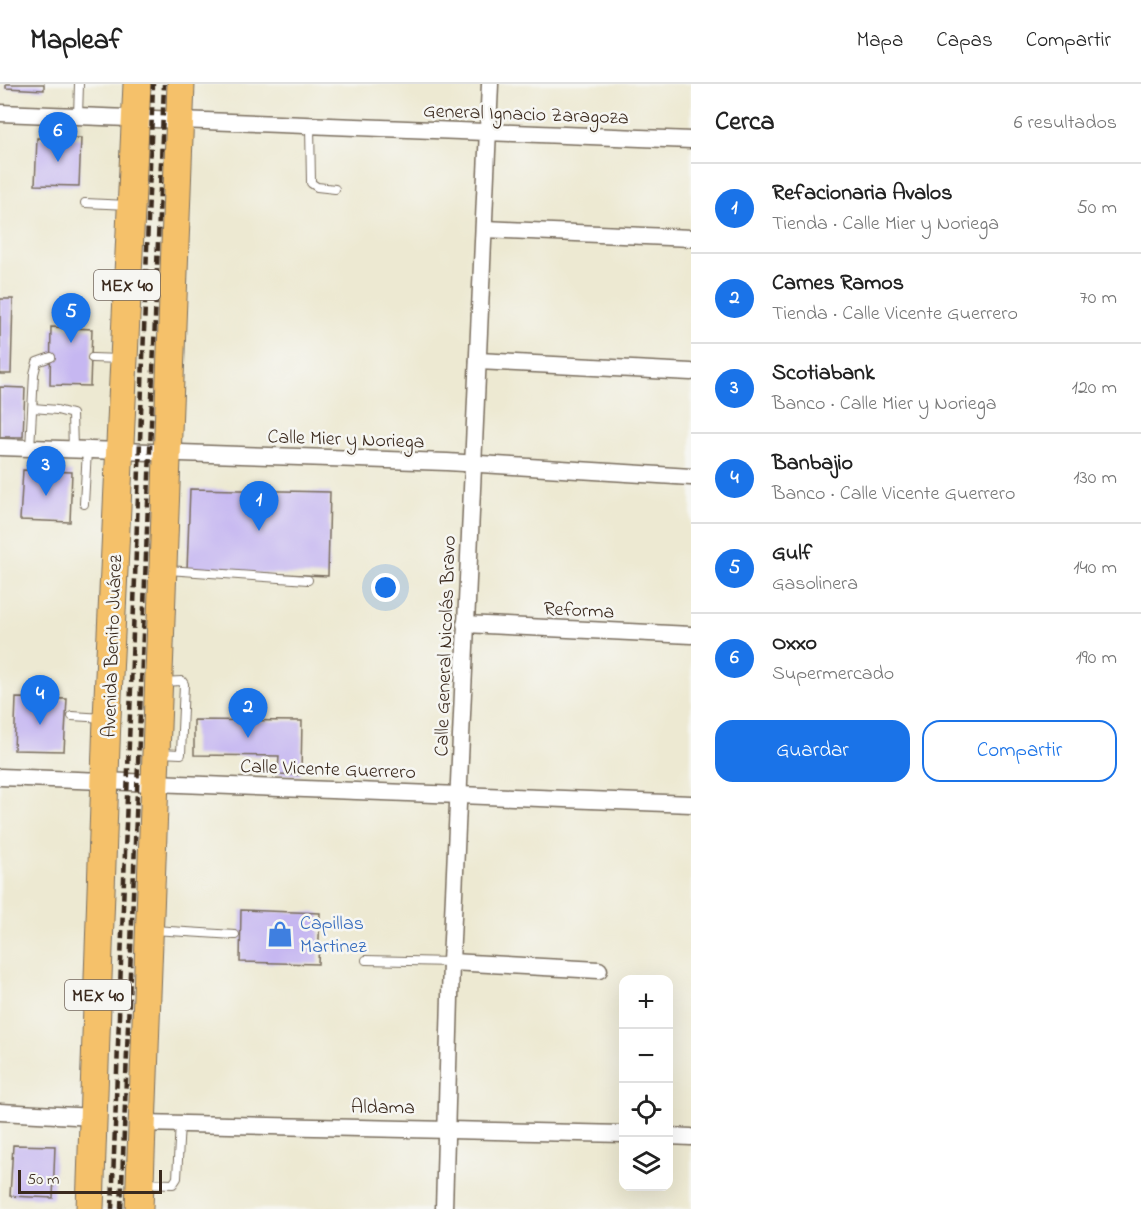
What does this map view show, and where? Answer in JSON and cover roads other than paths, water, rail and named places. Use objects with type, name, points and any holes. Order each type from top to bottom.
[{"type":"main road","name":"Avenida Benito Juárez","points":[[90,1209],[107,718],[137,84]]},
{"type":"main road","name":"MEX 40","points":[[139,1196],[181,84]]},
{"type":"street","name":"Calle General Nicolás Bravo","points":[[444,1209],[451,962],[490,84]]},
{"type":"street","name":"General Ignacio Zaragoza","points":[[0,113],[691,140]]},
{"type":"street","points":[[485,229],[691,238]]},
{"type":"street","points":[[478,361],[691,372]]},
{"type":"street","name":"Calle Mier y Noriega","points":[[0,447],[473,464],[691,477]]},
{"type":"street","name":"Reforma","points":[[465,624],[691,635]]},
{"type":"street","name":"Calle Vicente Guerrero","points":[[0,777],[459,793],[691,804]]},
{"type":"street","points":[[451,962],[599,970]]},
{"type":"street","points":[[0,1112],[94,1117]]},
{"type":"street","name":"Aldama","points":[[142,1122],[619,1134]]},
{"type":"street","points":[[673,1136],[691,1137]]},
{"type":"lane","points":[[78,116],[79,84]]},
{"type":"lane","points":[[310,126],[311,183],[316,187],[335,189]]},
{"type":"lane","points":[[85,203],[131,205]]},
{"type":"lane","points":[[30,448],[37,362],[51,357]]},
{"type":"lane","points":[[92,357],[124,359]]},
{"type":"lane","points":[[33,408],[72,414],[80,450],[84,504]]},
{"type":"lane","points":[[162,570],[308,580]]},
{"type":"lane","points":[[72,716],[107,718]]},
{"type":"lane","points":[[149,930],[235,935]]},
{"type":"lane","points":[[366,960],[451,962]]},
{"type":"lane","points":[[139,1196],[173,1184],[177,1178],[180,1123]]},
{"type":"railway","points":[[112,1209],[153,84]]},
{"type":"railway","points":[[121,1209],[164,84]]},
{"type":"place","name":"Oxxo","points":[[58,162]]},
{"type":"place","name":"Gulf","points":[[71,343]]},
{"type":"place","name":"Scotiabank","points":[[46,496]]},
{"type":"place","name":"Refacionaria Avalos","points":[[259,531]]},
{"type":"place","name":"Banbajio","points":[[40,725]]},
{"type":"place","name":"Carnes Ramos","points":[[248,738]]},
{"type":"place","name":"Capillas Martinez","points":[[280,934]]}]
